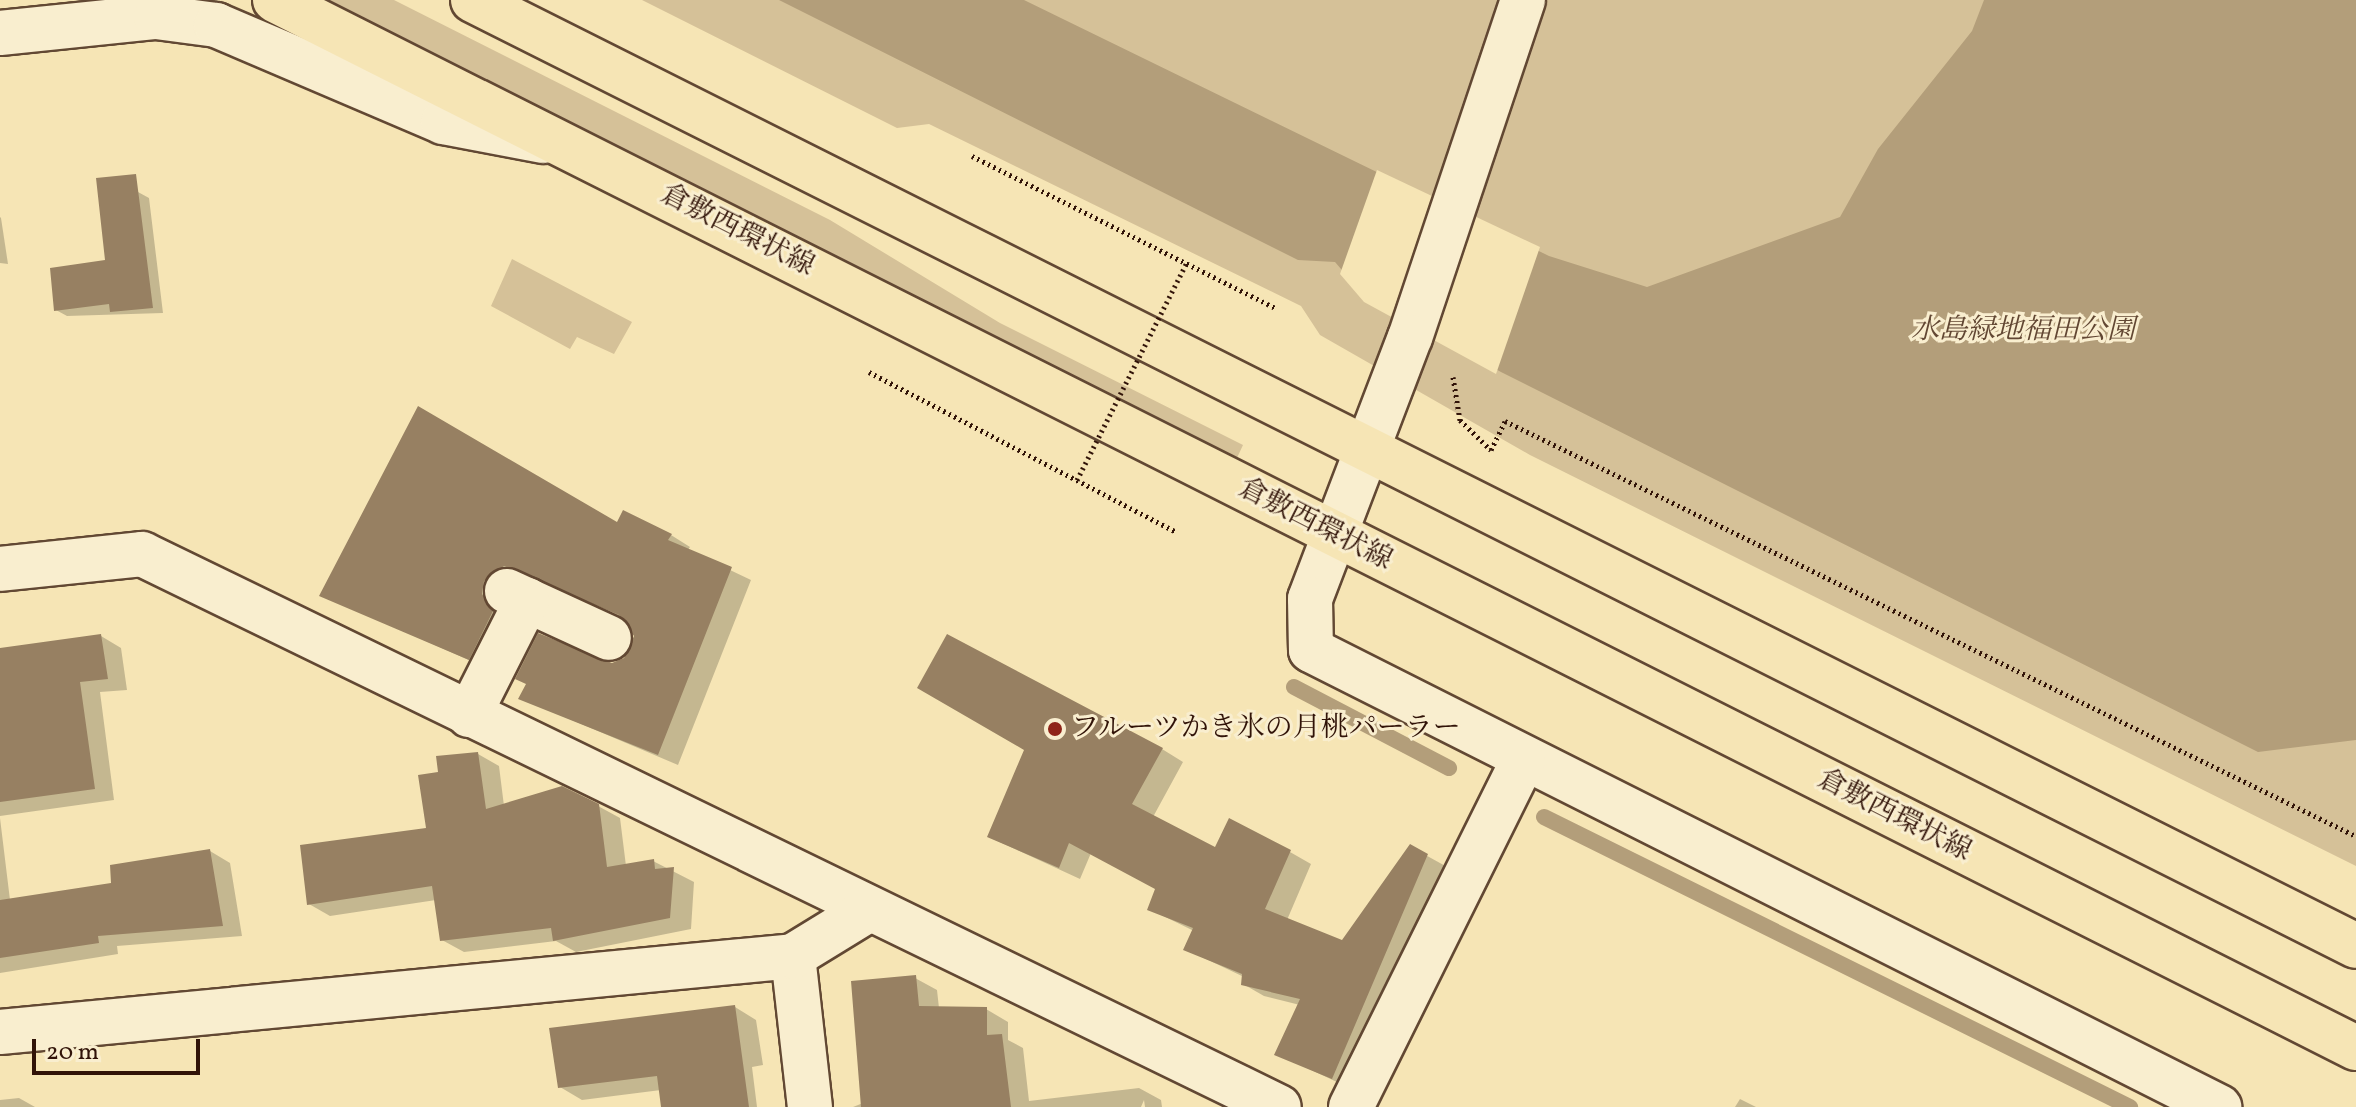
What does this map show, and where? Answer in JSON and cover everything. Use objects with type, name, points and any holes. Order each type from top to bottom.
[{"type":"main road","name":"倉敷西環状線","points":[[275,0],[2356,1048]]},
{"type":"main road","points":[[473,0],[2356,946]]},
{"type":"street","points":[[1523,0],[1410,337],[1310,599],[1311,650],[1523,761],[2219,1107]]},
{"type":"street","points":[[0,33],[98,12],[216,25],[443,122],[571,147]]},
{"type":"street","points":[[0,569],[142,554],[868,910],[1279,1107]]},
{"type":"street","points":[[469,715],[517,595],[609,638]]},
{"type":"street","points":[[1351,1107],[1523,761]]},
{"type":"street","points":[[0,1032],[793,956],[868,910]]},
{"type":"street","points":[[793,956],[810,1107]]},
{"type":"path","points":[[972,156],[1277,309]]},
{"type":"path","points":[[1077,480],[1186,264]]},
{"type":"path","points":[[1454,363],[1451,390],[1460,420],[1491,450],[1505,421],[2356,836]]},
{"type":"path","points":[[869,372],[1175,531]]},
{"type":"green space","points":[[329,0],[394,0],[830,220],[1000,323],[1243,445],[1236,460]]},
{"type":"green space","name":"水島緑地福田公園","points":[[642,0],[2356,0],[2356,866],[1530,455],[1320,335],[1301,306],[929,124],[897,128]]},
{"type":"green space","points":[[512,259],[632,322],[614,354],[577,337],[570,349],[491,306]]},
{"type":"shaded area","name":"水島緑地福田公園","points":[[779,0],[1024,0],[1549,256],[1647,287],[1840,217],[1878,149],[1972,31],[1984,0],[2356,0],[2356,740],[2258,752],[1501,372],[1366,298],[1335,262],[1298,260]]},
{"type":"pier","points":[[1377,170],[1540,247],[1496,374],[1364,302],[1340,274]]},
{"type":"building","points":[[136,174],[153,308],[110,312],[109,304],[54,311],[50,268],[105,260],[96,178]]},
{"type":"building","points":[[418,406],[617,522],[623,510],[672,534],[668,540],[732,567],[658,755],[518,699],[526,684],[515,679],[538,633],[612,663],[624,658],[634,636],[619,615],[504,566],[484,581],[482,594],[493,611],[469,660],[319,596]]},
{"type":"building","points":[[101,634],[108,679],[80,682],[95,789],[0,802],[0,648]]},
{"type":"building","points":[[947,634],[1163,748],[1132,804],[1215,847],[1229,818],[1291,850],[1265,909],[1342,940],[1410,844],[1428,854],[1332,1079],[1274,1055],[1300,999],[1241,985],[1242,974],[1183,950],[1193,928],[1147,910],[1155,889],[1069,843],[1059,868],[987,837],[1024,750],[917,688]]},
{"type":"building","points":[[478,752],[486,809],[562,786],[599,804],[607,867],[654,859],[655,869],[674,867],[670,918],[553,941],[551,928],[440,941],[432,886],[307,905],[300,845],[426,828],[418,775],[438,772],[436,756]]},
{"type":"building","points":[[210,849],[223,926],[98,936],[99,943],[0,958],[0,900],[111,883],[110,865]]},
{"type":"building","points":[[916,975],[919,1006],[987,1007],[987,1035],[1002,1034],[1011,1107],[861,1107],[851,981]]},
{"type":"building","points":[[735,1005],[749,1107],[661,1107],[657,1076],[558,1088],[549,1028]]},
{"type":"waterway","points":[[1294,687],[1449,768]]},
{"type":"waterway","points":[[1544,817],[2130,1107]]},
{"type":"place","name":"フルーツかき氷の月桃パーラー","points":[[1055,729]]}]
